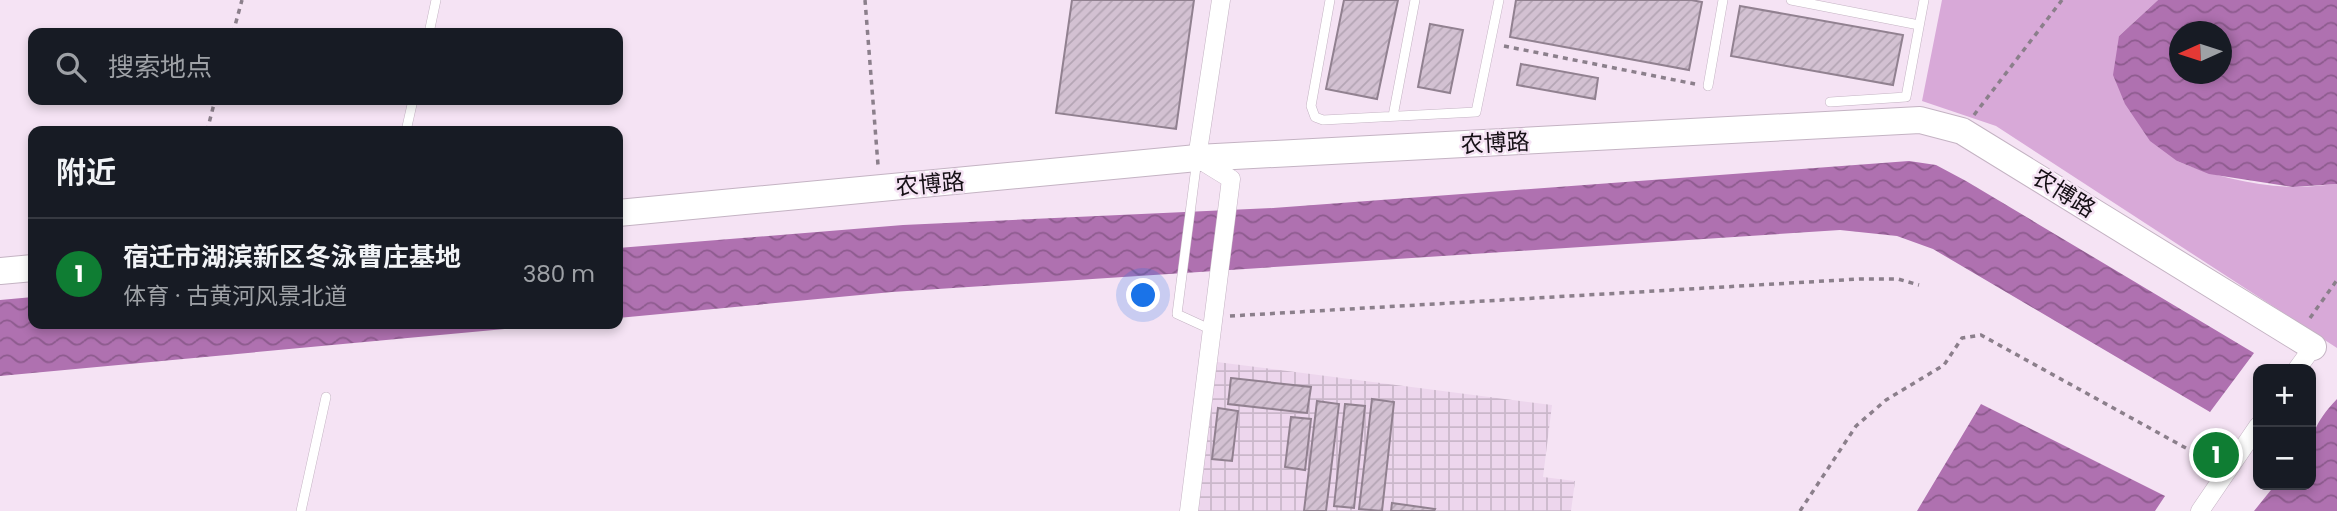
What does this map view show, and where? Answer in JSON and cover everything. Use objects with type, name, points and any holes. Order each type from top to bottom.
[{"type":"street","points":[[1189,511],[1231,179],[1197,158],[1221,0]]},
{"type":"street","name":"农博路","points":[[623,213],[1197,158],[1920,120],[1962,131],[2304,342]]},
{"type":"street","points":[[0,271],[28,268]]},
{"type":"street","points":[[2298,364],[2304,342]]},
{"type":"street","points":[[2200,511],[2257,427]]},
{"type":"lane","points":[[430,28],[436,0]]},
{"type":"lane","points":[[1330,0],[1311,106],[1315,117],[1323,120],[1476,112],[1499,0]]},
{"type":"lane","points":[[1393,117],[1415,0]]},
{"type":"lane","points":[[1708,86],[1723,0]]},
{"type":"lane","points":[[1791,0],[1919,25]]},
{"type":"lane","points":[[1830,102],[1906,97],[1924,0]]},
{"type":"lane","points":[[407,126],[412,105]]},
{"type":"lane","points":[[1197,158],[1177,314],[1213,323]]},
{"type":"lane","points":[[301,511],[326,397]]},
{"type":"path","points":[[234,28],[242,0]]},
{"type":"path","points":[[864,0],[880,188]]},
{"type":"path","points":[[1962,131],[2063,0]]},
{"type":"path","points":[[1490,43],[1708,86]]},
{"type":"path","points":[[208,126],[214,105]]},
{"type":"path","points":[[1213,323],[1859,279],[1898,279],[1919,285]]},
{"type":"path","points":[[2304,342],[2337,280]]},
{"type":"path","points":[[1800,511],[1856,426],[1886,400],[1944,365],[1962,338],[1981,335],[2228,471]]},
{"type":"shaded area","points":[[1942,0],[2158,0],[2119,36],[2177,161],[2219,176],[2264,185],[2294,187],[2337,184],[2337,348],[1996,126],[1922,101]]},
{"type":"shaded area","points":[[1217,362],[1552,405],[1543,477],[1575,481],[1571,511],[1198,511]]},
{"type":"water","points":[[2158,0],[2337,0],[2337,184],[2293,187],[2209,174],[2177,161],[2150,141],[2125,104],[2113,75],[2119,36]]},
{"type":"water","points":[[1909,161],[1936,165],[1966,181],[2254,353],[2210,412],[1933,249],[1897,236],[1840,230],[892,292],[623,318],[623,248],[903,225],[1273,208]]},
{"type":"water","points":[[28,297],[28,329],[504,329],[0,376],[0,300]]},
{"type":"water","points":[[2337,399],[2337,511],[2254,511],[2271,490],[2316,490],[2316,428]]},
{"type":"water","points":[[1981,404],[2165,496],[2155,511],[1917,511]]},
{"type":"building","points":[[1072,0],[1194,0],[1176,129],[1056,113]]},
{"type":"building","points":[[1344,0],[1398,0],[1377,99],[1326,89]]},
{"type":"building","points":[[1516,0],[1702,2],[1689,70],[1510,37]]},
{"type":"building","points":[[1740,6],[1903,35],[1893,85],[1731,56]]},
{"type":"building","points":[[1430,24],[1463,30],[1450,93],[1418,87]]},
{"type":"building","points":[[1521,64],[1598,78],[1595,99],[1517,85]]},
{"type":"building","points":[[1231,378],[1311,387],[1307,413],[1228,404]]},
{"type":"building","points":[[1372,399],[1394,402],[1382,511],[1359,509]]},
{"type":"building","points":[[1317,401],[1339,404],[1326,511],[1304,511]]},
{"type":"building","points":[[1345,404],[1365,406],[1354,508],[1334,506]]},
{"type":"building","points":[[1218,408],[1238,411],[1232,461],[1212,459]]},
{"type":"building","points":[[1291,417],[1311,419],[1305,470],[1285,467]]},
{"type":"building","points":[[1392,503],[1435,509],[1391,511]]},
{"type":"place","name":"宿迁市湖滨新区冬泳曹庄基地","points":[[2216,455]]}]
